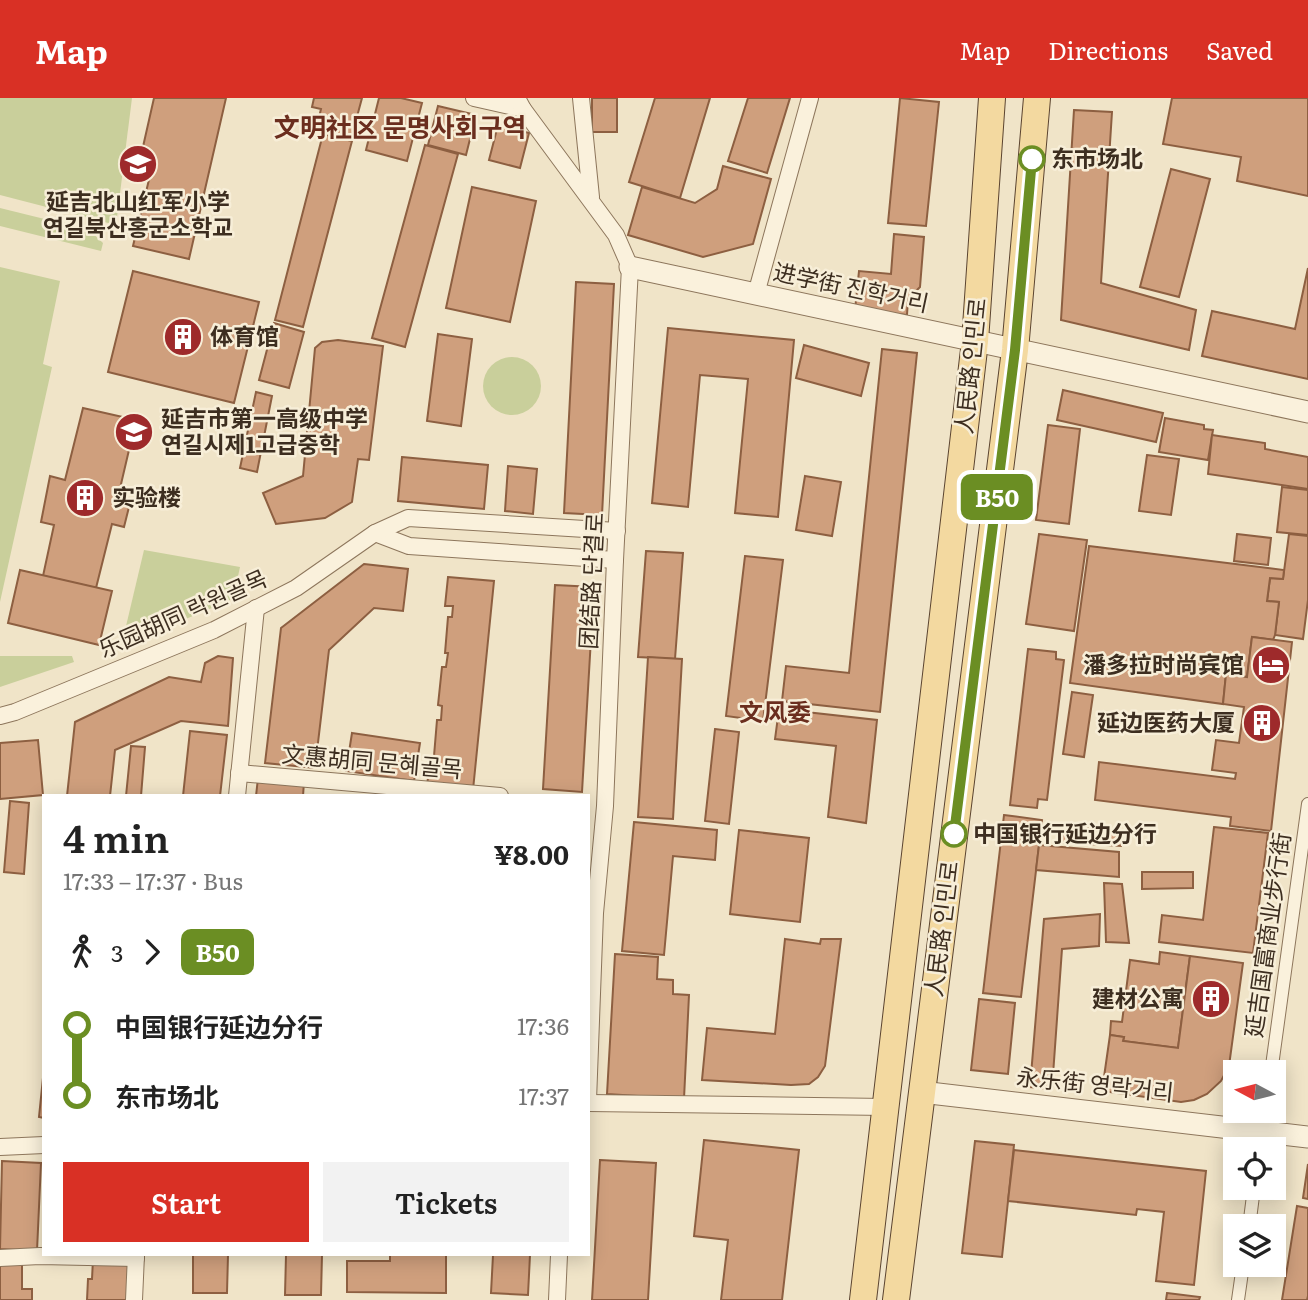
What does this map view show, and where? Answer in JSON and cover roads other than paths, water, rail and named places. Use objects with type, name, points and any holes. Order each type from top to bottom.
[{"type":"main road","name":"人民路 인민로","points":[[863,1300],[975,341],[992,98]]},
{"type":"main road","name":"人民路 인민로","points":[[896,1300],[1015,350],[1037,98]]},
{"type":"street","points":[[474,98],[520,104]]},
{"type":"street","points":[[581,98],[591,199]]},
{"type":"street","points":[[756,294],[810,98]]},
{"type":"street","name":"团结路 단결로","points":[[520,104],[617,235],[630,267],[617,531],[596,805],[590,1008]]},
{"type":"street","name":"进学街 진학거리","points":[[630,267],[1308,412]]},
{"type":"street","name":"乐园胡同 락원골목","points":[[0,716],[201,635],[296,588],[375,533],[408,518],[617,531]]},
{"type":"street","points":[[375,533],[409,546],[615,560]]},
{"type":"street","points":[[237,794],[256,608]]},
{"type":"street","name":"文惠胡同 문혜골목","points":[[239,773],[477,794]]},
{"type":"street","name":"延吉国富商业步行街","points":[[1272,1060],[1308,804]]},
{"type":"street","name":"永乐街 영락거리","points":[[921,1093],[1308,1137]]},
{"type":"street","points":[[590,1102],[885,1107]]},
{"type":"street","points":[[0,1147],[42,1145]]},
{"type":"street","points":[[0,1258],[136,1256],[134,1300]]},
{"type":"street","points":[[557,1300],[559,1256]]},
{"type":"street","points":[[1238,1300],[1241,1277]]},
{"type":"place","name":"东市场北","points":[[1032,159]]},
{"type":"place","name":"延吉北山红军小学 연길북산홍군소학교","points":[[138,164]]},
{"type":"place","name":"体育馆","points":[[183,337]]},
{"type":"place","name":"延吉市第一高级中学 연길시제1고급중학","points":[[134,432]]},
{"type":"place","name":"实验楼","points":[[85,498]]},
{"type":"place","name":"潘多拉时尚宾馆","points":[[1271,665]]},
{"type":"place","name":"延边医药大厦","points":[[1262,723]]},
{"type":"place","name":"中国银行延边分行","points":[[954,834]]},
{"type":"place","name":"建材公寓","points":[[1211,999]]},
{"type":"district","name":"文明社区 문명사회구역","points":[[400,128]]},
{"type":"district","name":"文风委","points":[[775,713]]}]
